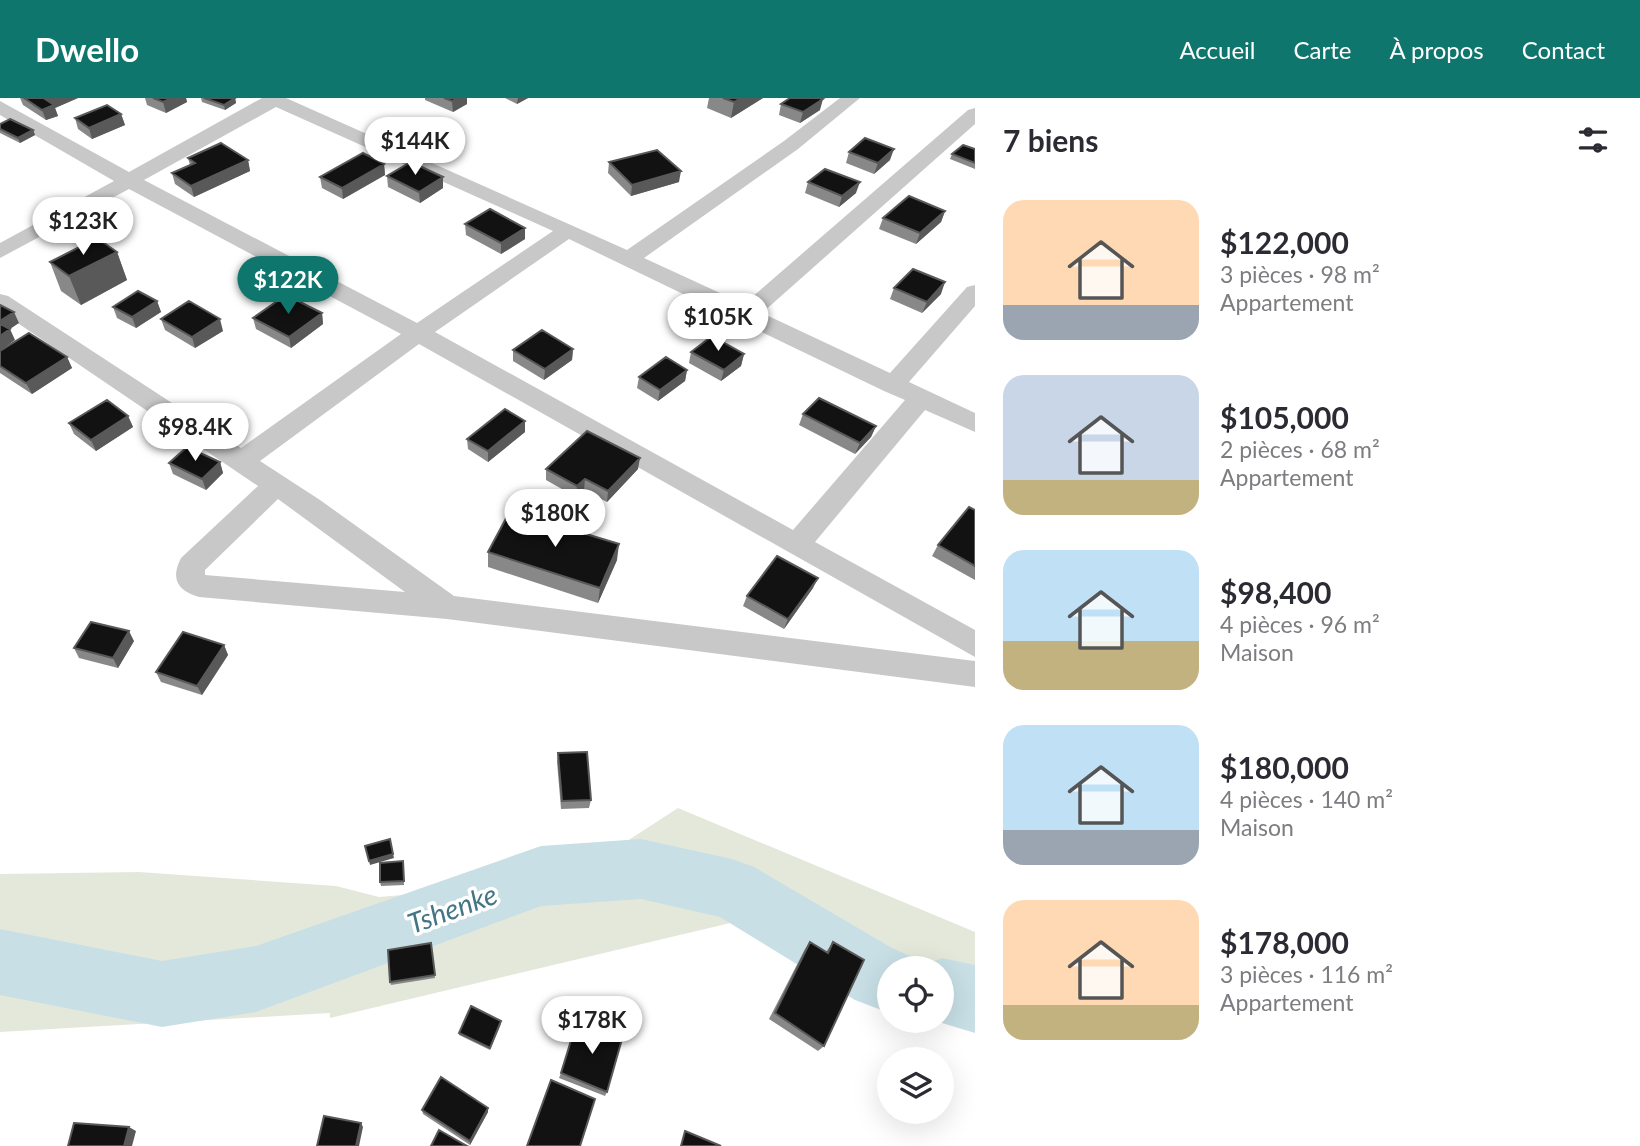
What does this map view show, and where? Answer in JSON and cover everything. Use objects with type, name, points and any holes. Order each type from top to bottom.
[{"type":"street","points":[[628,259],[791,145],[850,98]]},
{"type":"street","points":[[0,252],[273,99],[568,230],[975,424]]},
{"type":"street","points":[[0,107],[128,180],[418,333],[975,645]]},
{"type":"street","points":[[746,315],[975,114]]},
{"type":"street","points":[[240,462],[418,333],[568,230]]},
{"type":"street","points":[[893,385],[975,292]]},
{"type":"street","points":[[0,301],[276,485],[447,607]]},
{"type":"street","points":[[797,544],[921,398]]},
{"type":"street","points":[[276,485],[191,566],[190,581],[199,586],[447,607],[975,674]]},
{"type":"shaded area","points":[[678,808],[975,932],[975,1013],[954,998],[954,956],[885,956],[760,916],[330,1018],[330,1013],[0,1032],[0,874],[139,872],[336,886],[379,897],[425,893],[604,856]]},
{"type":"building","points":[[24,98],[49,98],[45,99],[54,105],[42,110]]},
{"type":"building","points":[[153,98],[172,98],[163,102]]},
{"type":"building","points":[[204,98],[235,98],[224,105]]},
{"type":"building","points":[[723,98],[741,98],[734,102]]},
{"type":"building","points":[[790,98],[823,99],[803,112],[781,104]]},
{"type":"building","points":[[107,105],[121,114],[89,128],[75,118]]},
{"type":"building","points":[[10,119],[33,130],[18,138],[0,129],[0,124]]},
{"type":"building","points":[[865,138],[894,149],[878,163],[849,152]]},
{"type":"building","points":[[221,143],[248,160],[191,186],[172,173],[195,163],[188,158]]},
{"type":"building","points":[[963,145],[975,149],[975,163],[952,154]]},
{"type":"building","points":[[657,150],[681,171],[632,185],[609,162]]},
{"type":"building","points":[[363,153],[384,164],[342,188],[320,177]]},
{"type":"building","points":[[411,162],[443,177],[419,192],[387,176]]},
{"type":"building","points":[[825,169],[860,182],[842,196],[808,182]]},
{"type":"building","points":[[909,196],[945,211],[920,233],[883,218]]},
{"type":"building","points":[[490,209],[525,228],[501,243],[465,224]]},
{"type":"building","points":[[97,238],[117,252],[69,276],[50,262]]},
{"type":"building","points":[[913,269],[945,282],[927,302],[894,288]]},
{"type":"building","points":[[138,291],[157,301],[132,317],[113,307]]},
{"type":"building","points":[[286,295],[322,313],[289,337],[253,318]]},
{"type":"building","points":[[189,301],[220,319],[192,337],[161,319]]},
{"type":"building","points":[[0,305],[14,312],[0,321]]},
{"type":"building","points":[[0,324],[10,329],[0,336]]},
{"type":"building","points":[[542,330],[573,349],[545,369],[513,350]]},
{"type":"building","points":[[29,333],[67,357],[26,383],[0,366],[0,351]]},
{"type":"building","points":[[712,336],[744,354],[724,370],[691,352]]},
{"type":"building","points":[[666,357],[687,370],[660,390],[639,377]]},
{"type":"building","points":[[819,398],[876,426],[860,443],[803,414]]},
{"type":"building","points":[[107,400],[128,416],[91,440],[69,423]]},
{"type":"building","points":[[505,409],[525,421],[488,451],[467,439]]},
{"type":"building","points":[[587,431],[640,458],[608,491],[585,479],[577,486],[546,469]]},
{"type":"building","points":[[187,447],[220,462],[202,479],[169,463]]},
{"type":"building","points":[[969,507],[975,510],[975,566],[938,545]]},
{"type":"building","points":[[510,511],[619,544],[600,588],[488,552]]},
{"type":"building","points":[[777,556],[818,578],[788,619],[747,596]]},
{"type":"building","points":[[91,622],[129,631],[113,658],[74,648]]},
{"type":"building","points":[[183,632],[224,645],[197,686],[156,672]]},
{"type":"building","points":[[587,752],[591,800],[562,801],[558,753]]},
{"type":"building","points":[[390,839],[393,854],[369,861],[365,846]]},
{"type":"building","points":[[403,861],[404,881],[380,882],[380,863]]},
{"type":"building","points":[[810,942],[828,953],[833,942],[864,960],[824,1046],[775,1013]]},
{"type":"building","points":[[431,943],[435,975],[390,982],[388,950]]},
{"type":"building","points":[[471,1006],[501,1021],[490,1048],[459,1033]]},
{"type":"building","points":[[577,1021],[622,1039],[607,1092],[561,1073]]},
{"type":"building","points":[[441,1077],[488,1108],[470,1141],[422,1110]]},
{"type":"building","points":[[551,1080],[595,1099],[580,1146],[527,1146]]},
{"type":"building","points":[[324,1116],[361,1123],[356,1146],[317,1146]]},
{"type":"building","points":[[74,1123],[129,1127],[124,1146],[68,1146]]},
{"type":"building","points":[[439,1130],[467,1146],[431,1146]]},
{"type":"building","points":[[685,1131],[721,1146],[681,1146]]},
{"type":"waterway","name":"Tshenke","points":[[0,962],[162,994],[256,979],[541,876],[641,869],[732,889],[877,976]]},
{"type":"waterway","name":"Tshenke","points":[[954,994],[975,999]]}]
